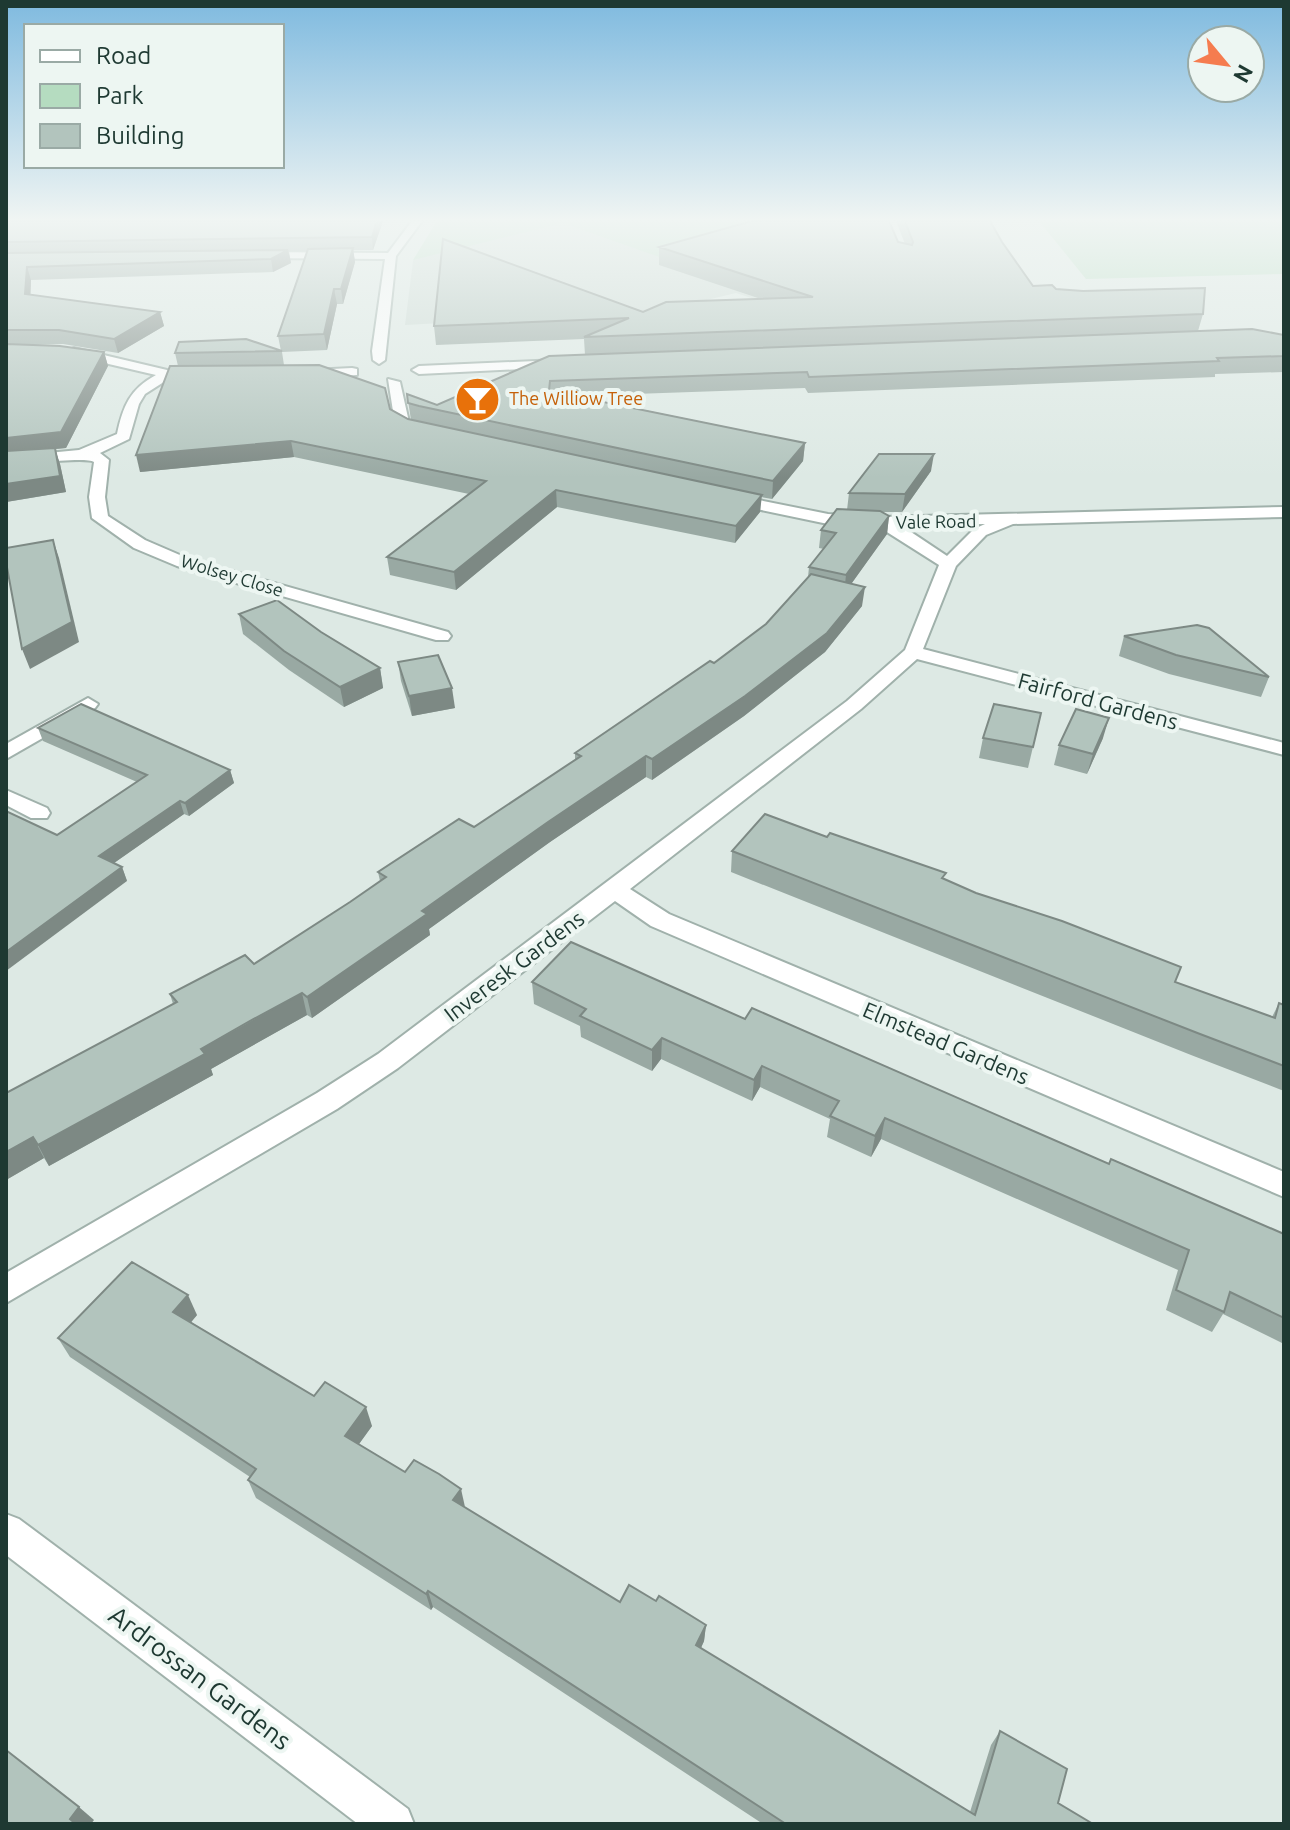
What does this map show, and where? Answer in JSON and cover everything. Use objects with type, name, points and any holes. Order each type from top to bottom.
[{"type":"street","points":[[384,306],[378,351],[419,370],[574,364]]},
{"type":"street","points":[[63,351],[122,361],[168,374],[212,377]]},
{"type":"street","points":[[363,379],[359,366],[392,360]]},
{"type":"street","points":[[290,375],[393,382],[411,377],[419,370]]},
{"type":"street","points":[[6,461],[91,454],[124,436],[134,395],[143,386],[168,374]]},
{"type":"street","points":[[393,382],[402,424],[437,436]]},
{"type":"street","name":"Wolsey Close","points":[[91,454],[102,460],[97,497],[100,518],[156,553],[442,636]]},
{"type":"street","name":"Vale Road","points":[[706,495],[828,519],[880,522],[1284,512]]},
{"type":"street","name":"Inveresk Gardens","points":[[6,1289],[327,1101],[388,1061],[614,890],[854,705],[913,652],[948,564],[980,532],[1007,521]]},
{"type":"street","points":[[880,522],[904,533],[948,564]]},
{"type":"street","name":"Fairford Gardens","points":[[913,652],[1284,749]]},
{"type":"street","points":[[6,753],[88,704]]},
{"type":"street","points":[[6,797],[39,813]]},
{"type":"street","name":"Elmstead Gardens","points":[[614,890],[660,920],[1284,1185]]},
{"type":"street","name":"Ardrossan Gardens","points":[[6,1532],[393,1824]]},
{"type":"shaded area","points":[[407,306],[679,306],[660,311],[405,325]]},
{"type":"shaded area","points":[[776,306],[798,306],[793,312]]},
{"type":"building","points":[[6,306],[118,306],[160,312],[114,339],[59,330],[6,330]]},
{"type":"building","points":[[288,306],[330,306],[324,334],[278,336]]},
{"type":"building","points":[[436,306],[628,306],[643,312],[656,306],[1204,306],[1203,314],[584,337],[629,318],[434,326]]},
{"type":"building","points":[[1252,329],[1284,335],[1284,356],[809,377],[807,372],[550,381],[549,391],[805,443],[773,481],[419,406],[408,403],[407,394],[437,405],[549,356]]},
{"type":"building","points":[[246,339],[282,351],[175,353],[179,342]]},
{"type":"building","points":[[6,344],[60,346],[104,352],[61,432],[6,438]]},
{"type":"building","points":[[319,365],[385,388],[390,409],[408,419],[762,495],[736,526],[556,490],[454,572],[387,557],[486,481],[291,441],[136,455],[170,366]]},
{"type":"building","points":[[55,448],[60,476],[6,484],[6,451]]},
{"type":"building","points":[[879,454],[934,454],[905,494],[849,493]]},
{"type":"building","points":[[837,509],[880,511],[889,516],[846,575],[809,567],[836,533],[821,530]]},
{"type":"building","points":[[53,540],[72,622],[22,649],[6,548]]},
{"type":"building","points":[[811,574],[865,587],[827,633],[745,696],[652,759],[646,756],[548,822],[422,911],[427,914],[307,997],[302,993],[248,1022],[201,1049],[205,1054],[38,1145],[33,1137],[6,1152],[6,1093],[177,1002],[170,994],[245,955],[254,964],[386,877],[378,872],[459,819],[474,827],[581,756],[575,753],[710,661],[714,663],[766,624]]},
{"type":"building","points":[[277,600],[321,632],[380,668],[340,687],[284,651],[239,614]]},
{"type":"building","points":[[1197,625],[1209,628],[1269,677],[1176,655],[1124,636]]},
{"type":"building","points":[[438,655],[452,688],[409,696],[398,662]]},
{"type":"building","points":[[81,704],[230,770],[185,803],[180,801],[99,856],[122,867],[6,952],[6,811],[57,835],[147,775],[38,728]]},
{"type":"building","points":[[994,704],[1041,713],[1033,747],[983,738]]},
{"type":"building","points":[[1076,709],[1109,718],[1093,754],[1059,745]]},
{"type":"building","points":[[765,814],[827,837],[830,833],[946,873],[942,878],[976,893],[1062,921],[1181,967],[1175,982],[1275,1018],[1279,1003],[1284,1005],[1284,1066],[732,851]]},
{"type":"building","points":[[571,942],[745,1019],[752,1008],[1109,1164],[1111,1159],[1284,1234],[1284,1318],[1230,1292],[1224,1312],[1176,1290],[1189,1250],[885,1118],[875,1136],[830,1116],[839,1101],[762,1066],[754,1080],[662,1038],[652,1050],[580,1016],[586,1009],[532,982]]},
{"type":"building","points":[[132,1262],[188,1295],[173,1312],[314,1396],[325,1382],[366,1407],[345,1436],[405,1472],[414,1460],[439,1474],[461,1489],[453,1500],[620,1602],[629,1585],[656,1601],[659,1596],[706,1625],[696,1645],[975,1815],[1000,1731],[1067,1769],[1058,1803],[1093,1824],[786,1824],[428,1591],[426,1594],[248,1480],[256,1469],[58,1338]]},
{"type":"building","points":[[6,1750],[79,1807],[70,1819],[76,1824],[6,1824]]},
{"type":"place","name":"The Williow Tree","points":[[478,399]]}]
